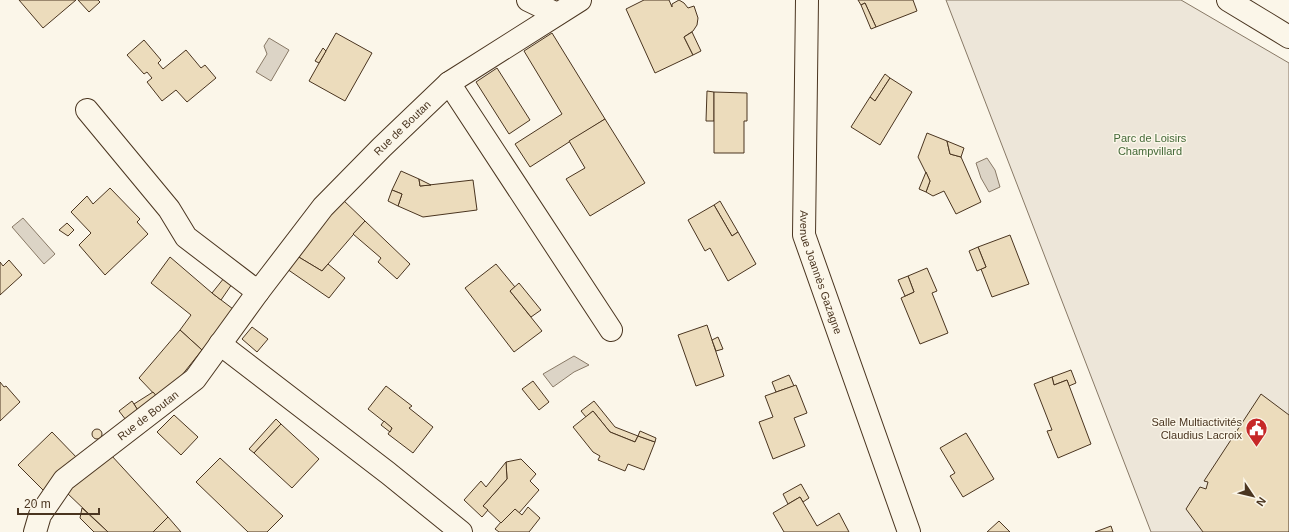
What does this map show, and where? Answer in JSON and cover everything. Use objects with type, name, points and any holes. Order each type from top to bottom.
[{"type":"street","points":[[528,0],[554,7]]},
{"type":"street","name":"Rue de Boutan","points":[[35,532],[40,515],[64,480],[195,379],[258,292],[323,207],[382,146],[449,83],[554,7],[580,0]]},
{"type":"street","name":"Avenue Joannès Gazagne","points":[[807,0],[804,235],[909,532]]},
{"type":"street","points":[[1228,0],[1289,37]]},
{"type":"street","points":[[449,83],[611,330]]},
{"type":"street","points":[[87,110],[169,209],[186,237],[258,292]]},
{"type":"street","points":[[220,344],[388,473],[461,532]]},
{"type":"green space","name":"Parc de Loisirs Champvillard","points":[[946,0],[1181,0],[1289,63],[1289,532],[1151,532]]},
{"type":"shaded area","points":[[269,38],[289,50],[271,81],[256,72],[267,54],[264,46]]},
{"type":"shaded area","points":[[987,158],[995,170],[1000,187],[989,192],[981,178],[976,163]]},
{"type":"shaded area","points":[[23,218],[55,254],[44,264],[12,227]]},
{"type":"shaded area","points":[[574,356],[589,365],[574,372],[553,387],[543,374]]},
{"type":"building","points":[[19,0],[76,0],[43,28]]},
{"type":"building","points":[[78,0],[98,0],[100,2],[89,12]]},
{"type":"building","points":[[644,0],[669,0],[672,7],[672,4],[679,0],[688,8],[694,6],[698,18],[697,25],[693,31],[684,37],[693,55],[655,73],[626,9]]},
{"type":"building","points":[[858,0],[913,0],[917,11],[876,27],[865,3],[861,5]]},
{"type":"building","points":[[865,3],[876,27],[871,29],[861,5]]},
{"type":"building","points":[[692,32],[701,51],[693,55],[684,37]]},
{"type":"building","points":[[336,33],[372,53],[345,101],[309,81]]},
{"type":"building","points":[[552,33],[605,119],[530,167],[515,144],[562,114],[524,51]]},
{"type":"building","points":[[144,40],[161,60],[158,63],[163,69],[186,50],[201,68],[205,65],[216,78],[187,102],[176,90],[162,101],[147,82],[152,78],[147,72],[144,74],[127,55]]},
{"type":"building","points":[[323,48],[326,51],[319,63],[315,61]]},
{"type":"building","points":[[497,68],[530,120],[509,134],[476,82]]},
{"type":"building","points":[[885,74],[890,78],[875,101],[870,97]]},
{"type":"building","points":[[890,78],[912,92],[880,145],[851,127],[870,97],[875,101]]},
{"type":"building","points":[[707,91],[714,92],[714,121],[706,121]]},
{"type":"building","points":[[714,92],[747,93],[747,121],[744,121],[744,153],[714,153]]},
{"type":"building","points":[[605,119],[645,183],[590,216],[566,179],[585,168],[569,141]]},
{"type":"building","points":[[927,133],[947,141],[950,154],[961,157],[981,202],[956,214],[944,191],[933,196],[926,192],[930,181],[918,157]]},
{"type":"building","points":[[947,141],[964,148],[961,157],[950,154]]},
{"type":"building","points":[[401,171],[419,179],[420,186],[473,180],[477,210],[423,217],[398,206],[402,194],[392,190]]},
{"type":"building","points":[[926,172],[930,181],[926,192],[919,189]]},
{"type":"building","points":[[419,179],[431,185],[420,186]]},
{"type":"building","points":[[110,188],[140,219],[137,222],[148,234],[105,275],[79,245],[91,233],[71,212],[87,196],[93,204]]},
{"type":"building","points":[[392,190],[402,194],[398,206],[388,201]]},
{"type":"building","points":[[342,199],[365,221],[322,271],[297,256]]},
{"type":"building","points":[[720,201],[738,232],[732,236],[714,205]]},
{"type":"building","points":[[714,205],[732,236],[738,232],[756,264],[728,281],[710,248],[705,251],[688,220]]},
{"type":"building","points":[[365,221],[410,264],[397,279],[378,262],[381,258],[353,234]]},
{"type":"building","points":[[67,223],[74,230],[68,236],[59,230]]},
{"type":"building","points":[[1010,235],[1029,284],[992,297],[981,269],[986,267],[978,247]]},
{"type":"building","points":[[978,247],[986,267],[977,271],[969,251]]},
{"type":"building","points":[[297,256],[322,271],[328,264],[345,278],[329,298],[287,269]]},
{"type":"building","points":[[170,257],[233,309],[202,350],[180,330],[191,315],[151,283]]},
{"type":"building","points":[[9,260],[22,275],[0,295],[0,262],[3,266]]},
{"type":"building","points":[[496,264],[515,287],[510,291],[542,331],[514,352],[465,288]]},
{"type":"building","points":[[927,268],[937,291],[932,293],[948,333],[920,344],[901,298],[914,292],[908,276]]},
{"type":"building","points":[[908,276],[914,292],[905,296],[898,280]]},
{"type":"building","points":[[224,278],[232,284],[221,300],[212,293]]},
{"type":"building","points":[[519,283],[541,310],[531,317],[510,291]]},
{"type":"building","points":[[707,325],[724,376],[696,386],[678,335]]},
{"type":"building","points":[[252,327],[268,339],[257,352],[242,339]]},
{"type":"building","points":[[180,330],[202,350],[166,395],[159,399],[139,378]]},
{"type":"building","points":[[718,337],[723,349],[716,351],[712,340]]},
{"type":"building","points":[[1071,370],[1076,383],[1069,386],[1067,380],[1054,385],[1052,377]]},
{"type":"building","points":[[789,375],[794,386],[776,392],[772,382]]},
{"type":"building","points":[[1052,377],[1054,385],[1067,380],[1091,444],[1058,458],[1047,431],[1052,430],[1034,384]]},
{"type":"building","points":[[533,381],[549,402],[539,410],[522,389]]},
{"type":"building","points":[[0,382],[4,387],[6,386],[20,402],[0,421]]},
{"type":"building","points":[[796,385],[807,413],[794,418],[805,446],[773,459],[759,422],[773,417],[765,396]]},
{"type":"building","points":[[386,386],[412,406],[409,408],[433,427],[413,453],[388,434],[392,428],[368,409]]},
{"type":"building","points":[[153,392],[159,399],[139,412],[134,404]]},
{"type":"building","name":"Salle Multiactivités Claudius Lacroix","points":[[1261,394],[1289,415],[1289,532],[1203,532],[1186,509],[1200,487],[1206,489],[1208,482],[1204,481]]},
{"type":"building","points":[[132,401],[139,412],[126,420],[119,411]]},
{"type":"building","points":[[594,401],[615,427],[638,436],[635,442],[610,432],[593,411],[586,417],[581,411]]},
{"type":"building","points":[[593,411],[610,432],[635,442],[638,436],[655,442],[644,470],[628,464],[625,471],[598,460],[600,456],[593,452],[573,427]]},
{"type":"building","points":[[174,415],[198,437],[181,455],[157,432]]},
{"type":"building","points":[[276,419],[281,424],[254,453],[249,449]]},
{"type":"building","points":[[384,421],[392,428],[390,432],[381,425]]},
{"type":"building","points":[[281,424],[319,459],[292,488],[254,453]]},
{"type":"building","points":[[95,429],[99,429],[102,434],[99,439],[95,439],[92,436],[92,432]]},
{"type":"building","points":[[640,431],[656,438],[655,442],[638,436]]},
{"type":"building","points":[[52,432],[79,460],[45,492],[18,465]]},
{"type":"building","points":[[966,433],[994,479],[963,497],[950,476],[955,473],[940,448]]},
{"type":"building","points":[[111,455],[168,517],[153,532],[108,532],[66,492]]},
{"type":"building","points":[[220,458],[283,516],[267,532],[248,532],[196,482]]},
{"type":"building","points":[[521,459],[536,474],[530,481],[539,490],[519,513],[515,509],[501,523],[483,506],[507,479],[506,462]]},
{"type":"building","points":[[506,462],[507,479],[483,506],[488,510],[482,517],[464,500],[481,481],[486,487]]},
{"type":"building","points":[[801,484],[809,498],[803,502],[800,497],[788,504],[783,494]]},
{"type":"building","points":[[800,497],[817,526],[839,513],[849,532],[784,532],[773,513]]},
{"type":"building","points":[[528,507],[540,518],[529,532],[499,532],[495,529],[515,509],[522,515]]},
{"type":"building","points":[[82,508],[108,532],[94,532],[80,518]]},
{"type":"building","points":[[168,517],[181,532],[153,532]]},
{"type":"building","points":[[999,521],[1010,532],[987,532]]},
{"type":"building","points":[[1111,526],[1113,532],[1095,532]]},
{"type":"place","name":"Salle Multiactivités Claudius Lacroix","points":[[1257,448]]}]
